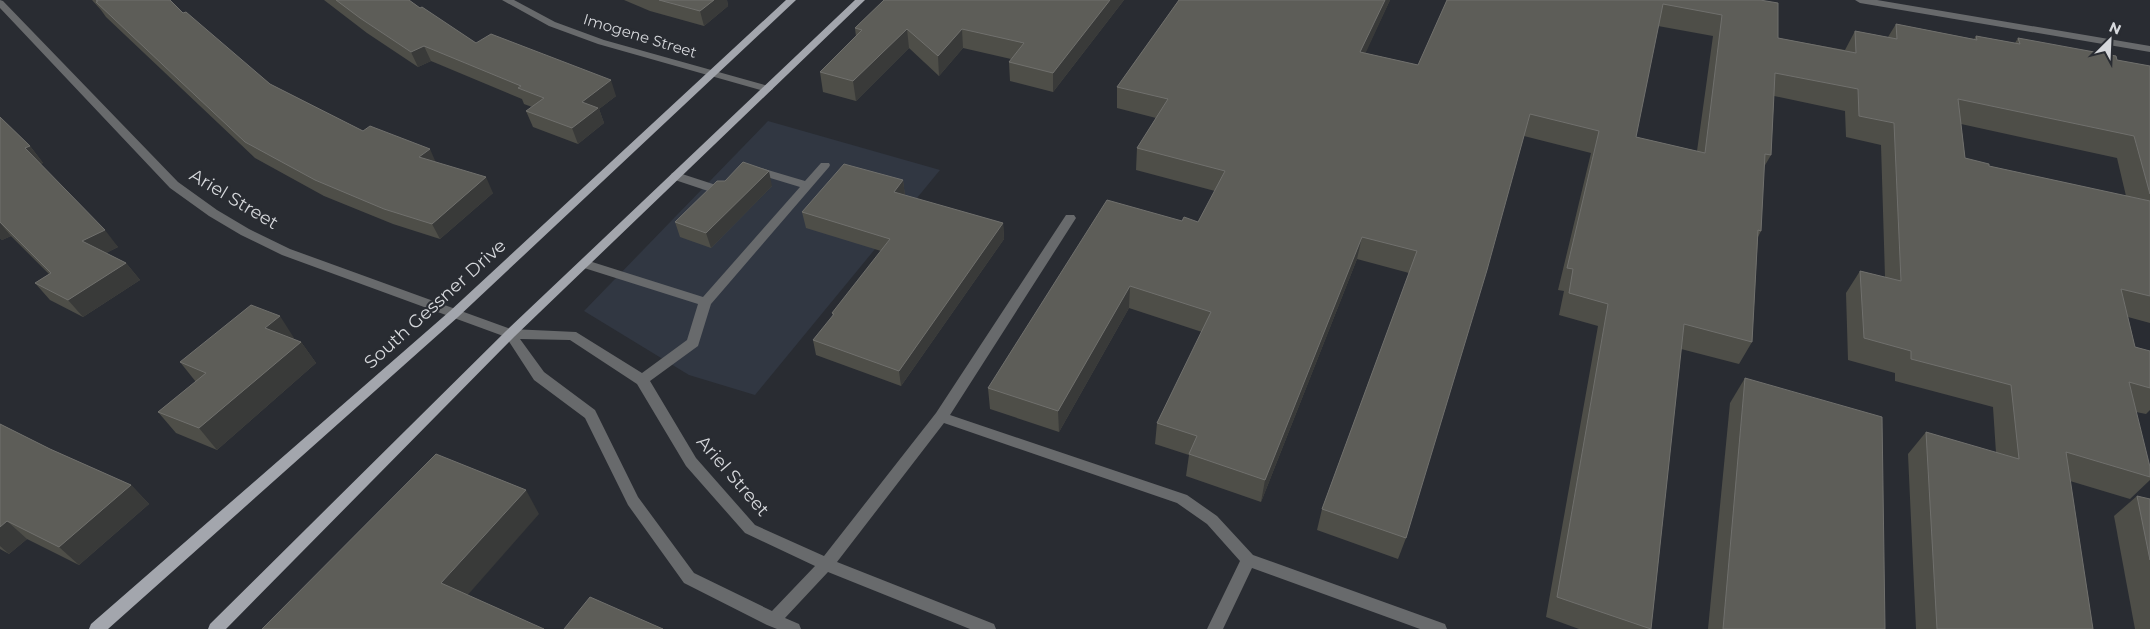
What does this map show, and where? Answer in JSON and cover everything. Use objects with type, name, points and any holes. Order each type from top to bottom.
[{"type":"main road","name":"South Gessner Drive","points":[[97,629],[454,314],[791,0]]},
{"type":"main road","points":[[216,629],[510,334],[860,0]]},
{"type":"street","name":"Imogene Street","points":[[507,0],[552,24],[602,42],[768,89]]},
{"type":"street","points":[[1867,1],[2150,49]]},
{"type":"street","name":"Ariel Street","points":[[0,3],[174,185],[213,213],[245,232],[286,252],[510,334],[572,335],[642,380],[691,462],[750,529],[826,564],[988,629]]},
{"type":"street","points":[[642,380],[693,343],[705,302],[825,164]]},
{"type":"street","points":[[676,176],[724,192],[748,168],[807,185]]},
{"type":"street","points":[[773,620],[826,564],[941,417],[1070,218]]},
{"type":"street","points":[[584,264],[705,302]]},
{"type":"street","points":[[510,334],[539,376],[590,414],[633,501],[689,578],[794,629]]},
{"type":"street","points":[[941,417],[1182,500],[1212,520],[1248,560],[1439,629]]},
{"type":"street","points":[[1215,629],[1248,560]]},
{"type":"shaded area","points":[[768,121],[940,170],[755,395],[689,375],[584,311]]},
{"type":"building","points":[[96,0],[170,0],[183,13],[186,12],[270,84],[363,131],[370,126],[430,149],[419,157],[486,177],[432,224],[384,209],[315,180],[245,142]]},
{"type":"building","points":[[336,0],[409,0],[476,43],[491,34],[611,80],[582,102],[598,108],[572,128],[526,111],[544,98],[518,88],[521,86],[424,46],[411,52]]},
{"type":"building","points":[[659,0],[714,0],[700,11]]},
{"type":"building","points":[[884,0],[1110,0],[1053,73],[1009,62],[1024,43],[962,29],[938,56],[907,29],[853,81],[820,72],[862,30],[855,28]]},
{"type":"building","points":[[1179,0],[1385,0],[1360,52],[1418,65],[1447,0],[1760,0],[1778,3],[1778,38],[1856,53],[1855,31],[1897,39],[1896,24],[1977,40],[1976,36],[2020,44],[2018,38],[2116,56],[2117,60],[2150,66],[2150,194],[2134,136],[1958,99],[1965,158],[1989,164],[1989,166],[2150,201],[2150,296],[2121,289],[2135,347],[2150,351],[2150,388],[2129,382],[2150,467],[2150,477],[2066,452],[2093,629],[1937,629],[1926,432],[2019,459],[2011,385],[1911,359],[1911,351],[1864,338],[1860,271],[1901,281],[1894,123],[1859,116],[1858,89],[1775,73],[1771,155],[1765,154],[1761,231],[1758,230],[1752,342],[1684,324],[1651,629],[1557,597],[1608,304],[1569,293],[1573,269],[1567,268],[1599,131],[1530,114],[1487,270],[1406,538],[1322,509],[1417,251],[1362,237],[1265,480],[1189,454],[1197,436],[1157,423],[1211,312],[1130,286],[1058,411],[988,388],[1107,200],[1182,221],[1184,217],[1198,222],[1225,171],[1137,148],[1168,99],[1117,87]],"holes":[[[1663,4],[1722,15],[1705,153],[1636,137]]]},
{"type":"building","points":[[0,117],[30,146],[25,148],[105,230],[82,241],[126,263],[68,300],[35,283],[51,273],[0,222]]},
{"type":"building","points":[[743,162],[769,171],[706,233],[675,222],[717,181],[725,181]]},
{"type":"building","points":[[844,164],[903,180],[894,192],[1003,223],[899,371],[813,340],[890,239],[802,212]]},
{"type":"building","points":[[251,305],[280,316],[265,328],[301,342],[199,428],[158,412],[206,373],[180,362]]},
{"type":"building","points":[[1745,378],[1882,417],[1885,629],[1723,629]]},
{"type":"building","points":[[0,424],[50,449],[131,485],[59,547],[7,521],[0,527]]},
{"type":"building","points":[[436,454],[526,490],[441,583],[544,629],[262,629]]},
{"type":"building","points":[[2137,496],[2150,499],[2150,560]]},
{"type":"building","points":[[590,597],[663,629],[564,629]]}]
